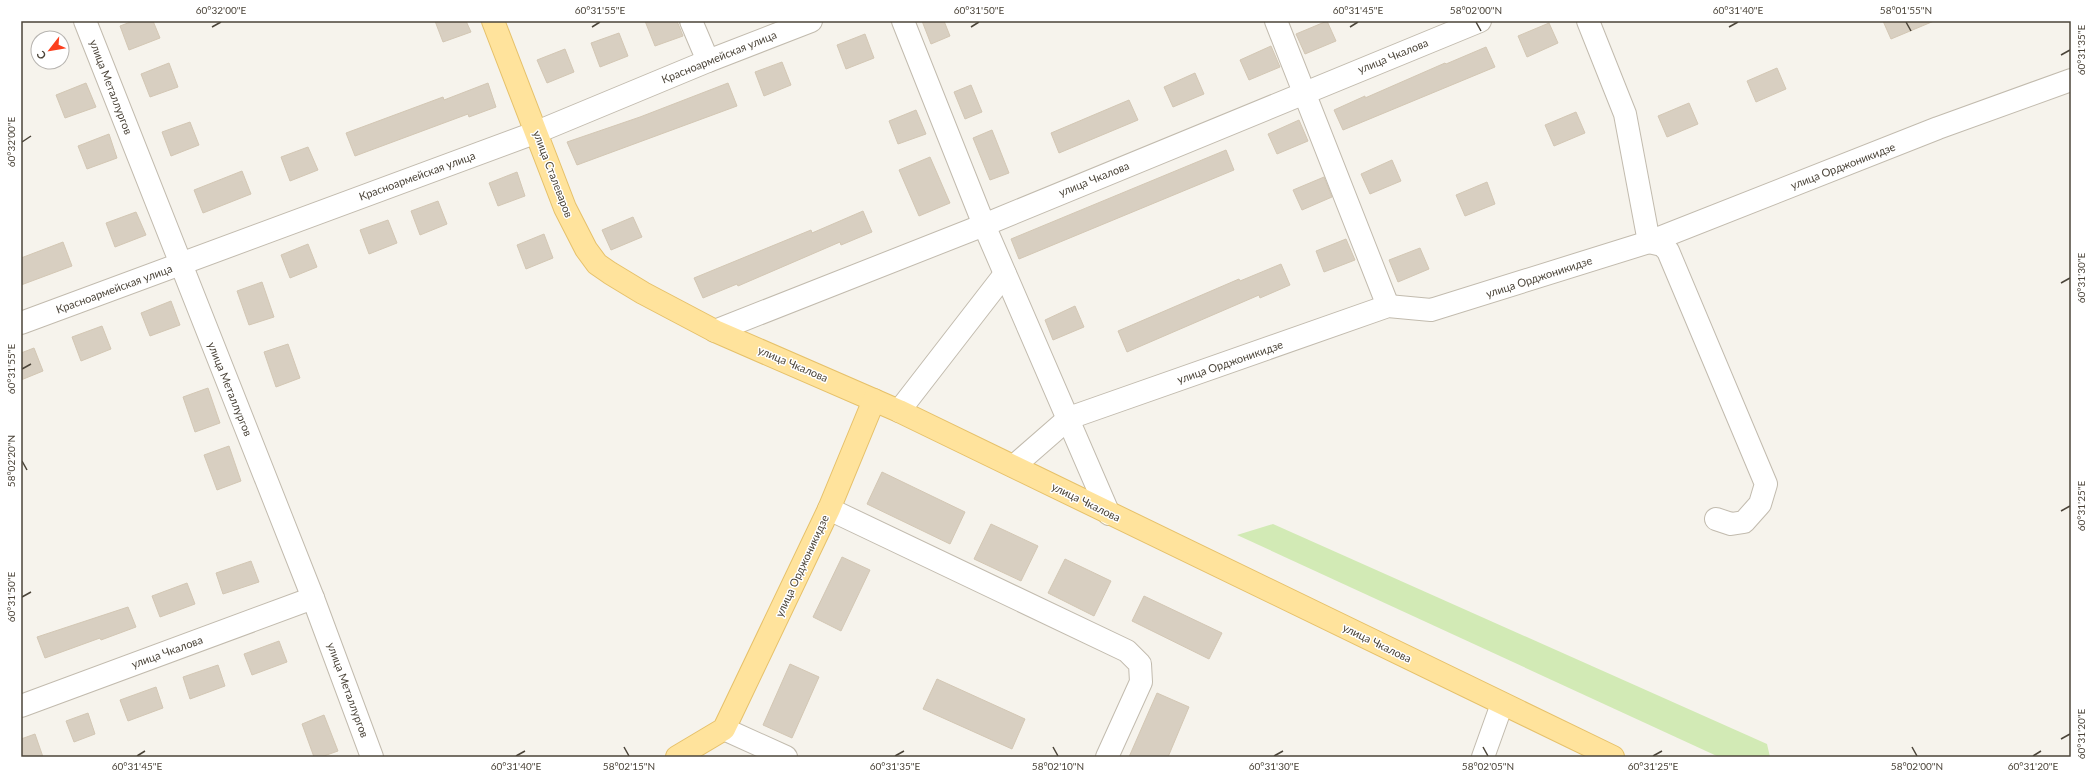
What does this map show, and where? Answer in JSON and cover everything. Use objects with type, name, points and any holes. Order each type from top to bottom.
[{"type":"main road","name":"улица Сталеваров","points":[[493,21],[565,208],[586,249],[597,264],[643,294],[715,331]]},
{"type":"main road","name":"улица Чкалова","points":[[715,331],[899,411],[1613,757]]},
{"type":"main road","name":"улица Орджоникидзе","points":[[724,729],[829,509],[874,400]]},
{"type":"main road","points":[[677,757],[724,729]]},
{"type":"street","name":"улица Металлургов","points":[[85,21],[313,598],[372,757]]},
{"type":"street","points":[[691,21],[708,61]]},
{"type":"street","name":"Красноармейская улица","points":[[21,323],[537,132],[708,61],[810,21]]},
{"type":"street","points":[[903,21],[984,224],[1069,418],[1109,514]]},
{"type":"street","points":[[1276,21],[1388,306]]},
{"type":"street","name":"улица Чкалова","points":[[715,331],[984,224],[1480,21]]},
{"type":"street","points":[[1588,21],[1625,114],[1649,242],[1662,244],[1668,251],[1766,484],[1760,504],[1744,522],[1731,524],[1716,518]]},
{"type":"street","name":"улица Орджоникидзе","points":[[1014,466],[1069,418],[1388,306],[1431,310],[1649,242],[1938,128],[2071,80]]},
{"type":"street","points":[[899,411],[1005,274]]},
{"type":"street","points":[[829,509],[1127,650],[1140,664],[1141,682],[1107,757]]},
{"type":"street","name":"улица Чкалова","points":[[21,706],[313,598]]},
{"type":"street","points":[[1483,757],[1502,704]]},
{"type":"street","points":[[724,729],[786,757]]},
{"type":"green space","points":[[1273,524],[1767,744],[1770,757],[1719,757],[1237,535]]},
{"type":"building","points":[[133,21],[153,21],[160,38],[129,50],[120,26]]},
{"type":"building","points":[[435,21],[466,21],[471,32],[443,42]]},
{"type":"building","points":[[645,21],[677,21],[683,36],[655,46]]},
{"type":"building","points":[[922,21],[944,21],[950,36],[931,44]]},
{"type":"building","points":[[1327,21],[1336,41],[1305,54],[1296,34]]},
{"type":"building","points":[[1883,21],[1934,21],[1891,39]]},
{"type":"building","points":[[1549,23],[1558,43],[1527,57],[1518,36]]},
{"type":"building","points":[[619,33],[628,56],[600,67],[591,43]]},
{"type":"building","points":[[865,34],[874,58],[846,69],[837,45]]},
{"type":"building","points":[[1271,46],[1280,67],[1249,80],[1240,60]]},
{"type":"building","points":[[1486,47],[1495,67],[1343,130],[1334,110]]},
{"type":"building","points":[[565,49],[574,72],[547,83],[537,60]]},
{"type":"building","points":[[782,62],[791,85],[764,96],[755,72]]},
{"type":"building","points":[[169,63],[178,87],[150,97],[141,74]]},
{"type":"building","points":[[1777,68],[1786,89],[1756,102],[1747,81]]},
{"type":"building","points":[[1195,73],[1204,94],[1173,107],[1164,87]]},
{"type":"building","points":[[86,83],[96,107],[65,118],[56,95]]},
{"type":"building","points":[[488,83],[496,107],[469,117],[468,114],[355,156],[346,133],[443,97],[444,100]]},
{"type":"building","points":[[728,83],[737,106],[577,165],[567,142],[640,117]]},
{"type":"building","points":[[971,85],[982,112],[965,119],[954,92]]},
{"type":"building","points":[[1129,100],[1138,120],[1059,153],[1051,133]]},
{"type":"building","points":[[1689,103],[1698,124],[1667,137],[1658,116]]},
{"type":"building","points":[[916,110],[926,134],[898,144],[889,121]]},
{"type":"building","points":[[1576,112],[1585,133],[1554,146],[1545,125]]},
{"type":"building","points":[[1299,120],[1308,141],[1277,154],[1268,134]]},
{"type":"building","points":[[190,122],[199,145],[171,156],[162,132]]},
{"type":"building","points":[[992,130],[1009,173],[990,180],[973,138]]},
{"type":"building","points":[[109,134],[117,158],[87,169],[78,146]]},
{"type":"building","points":[[308,147],[318,170],[290,181],[281,157]]},
{"type":"building","points":[[1226,150],[1234,170],[1019,259],[1011,239]]},
{"type":"building","points":[[930,157],[950,203],[919,216],[899,170]]},
{"type":"building","points":[[1392,160],[1401,181],[1370,194],[1361,174]]},
{"type":"building","points":[[242,171],[251,194],[203,213],[194,190]]},
{"type":"building","points":[[517,172],[525,196],[498,206],[489,183]]},
{"type":"building","points":[[1324,177],[1332,197],[1302,210],[1293,190]]},
{"type":"building","points":[[1487,182],[1495,204],[1465,216],[1456,195]]},
{"type":"building","points":[[438,201],[447,224],[420,235],[411,211]]},
{"type":"building","points":[[863,211],[872,232],[841,245],[840,242],[738,286],[737,284],[703,298],[694,278],[811,230],[812,233]]},
{"type":"building","points":[[136,212],[146,235],[115,247],[106,223]]},
{"type":"building","points":[[633,217],[642,237],[611,250],[602,230]]},
{"type":"building","points":[[388,220],[397,243],[369,254],[360,230]]},
{"type":"building","points":[[544,234],[553,258],[526,269],[517,245]]},
{"type":"building","points":[[1346,239],[1355,260],[1324,272],[1316,251]]},
{"type":"building","points":[[63,242],[72,266],[21,285],[21,258]]},
{"type":"building","points":[[308,244],[317,267],[290,278],[281,255]]},
{"type":"building","points":[[1420,248],[1429,269],[1398,282],[1389,260]]},
{"type":"building","points":[[1281,264],[1290,285],[1260,298],[1259,295],[1127,352],[1118,331],[1239,279],[1240,281]]},
{"type":"building","points":[[262,282],[274,317],[249,325],[237,291]]},
{"type":"building","points":[[171,301],[180,325],[150,336],[141,313]]},
{"type":"building","points":[[1075,306],[1084,327],[1053,340],[1045,320]]},
{"type":"building","points":[[102,326],[111,349],[81,361],[72,337]]},
{"type":"building","points":[[288,344],[300,378],[276,387],[264,352]]},
{"type":"building","points":[[34,348],[43,371],[21,380],[21,353]]},
{"type":"building","points":[[208,388],[220,423],[195,432],[183,397]]},
{"type":"building","points":[[229,446],[241,481],[217,490],[204,455]]},
{"type":"building","points":[[882,472],[965,512],[950,544],[867,504]]},
{"type":"building","points":[[991,524],[1038,546],[1021,581],[974,559]]},
{"type":"building","points":[[842,557],[870,570],[841,631],[813,617]]},
{"type":"building","points":[[1065,559],[1111,581],[1094,616],[1048,593]]},
{"type":"building","points":[[251,561],[259,582],[223,594],[216,573]]},
{"type":"building","points":[[187,583],[195,604],[160,617],[152,596]]},
{"type":"building","points":[[1144,596],[1222,633],[1209,659],[1132,621]]},
{"type":"building","points":[[128,607],[136,627],[45,658],[37,637]]},
{"type":"building","points":[[279,641],[287,662],[252,675],[244,654]]},
{"type":"building","points":[[790,664],[819,677],[792,738],[763,725]]},
{"type":"building","points":[[218,665],[225,686],[190,699],[183,677]]},
{"type":"building","points":[[937,679],[1025,719],[1012,749],[923,709]]},
{"type":"building","points":[[156,687],[163,708],[128,721],[120,700]]},
{"type":"building","points":[[1157,693],[1189,707],[1168,757],[1129,757]]},
{"type":"building","points":[[88,713],[95,734],[74,742],[66,721]]},
{"type":"building","points":[[324,715],[338,751],[321,757],[314,757],[302,724]]},
{"type":"building","points":[[35,734],[43,757],[21,757],[21,739]]}]
